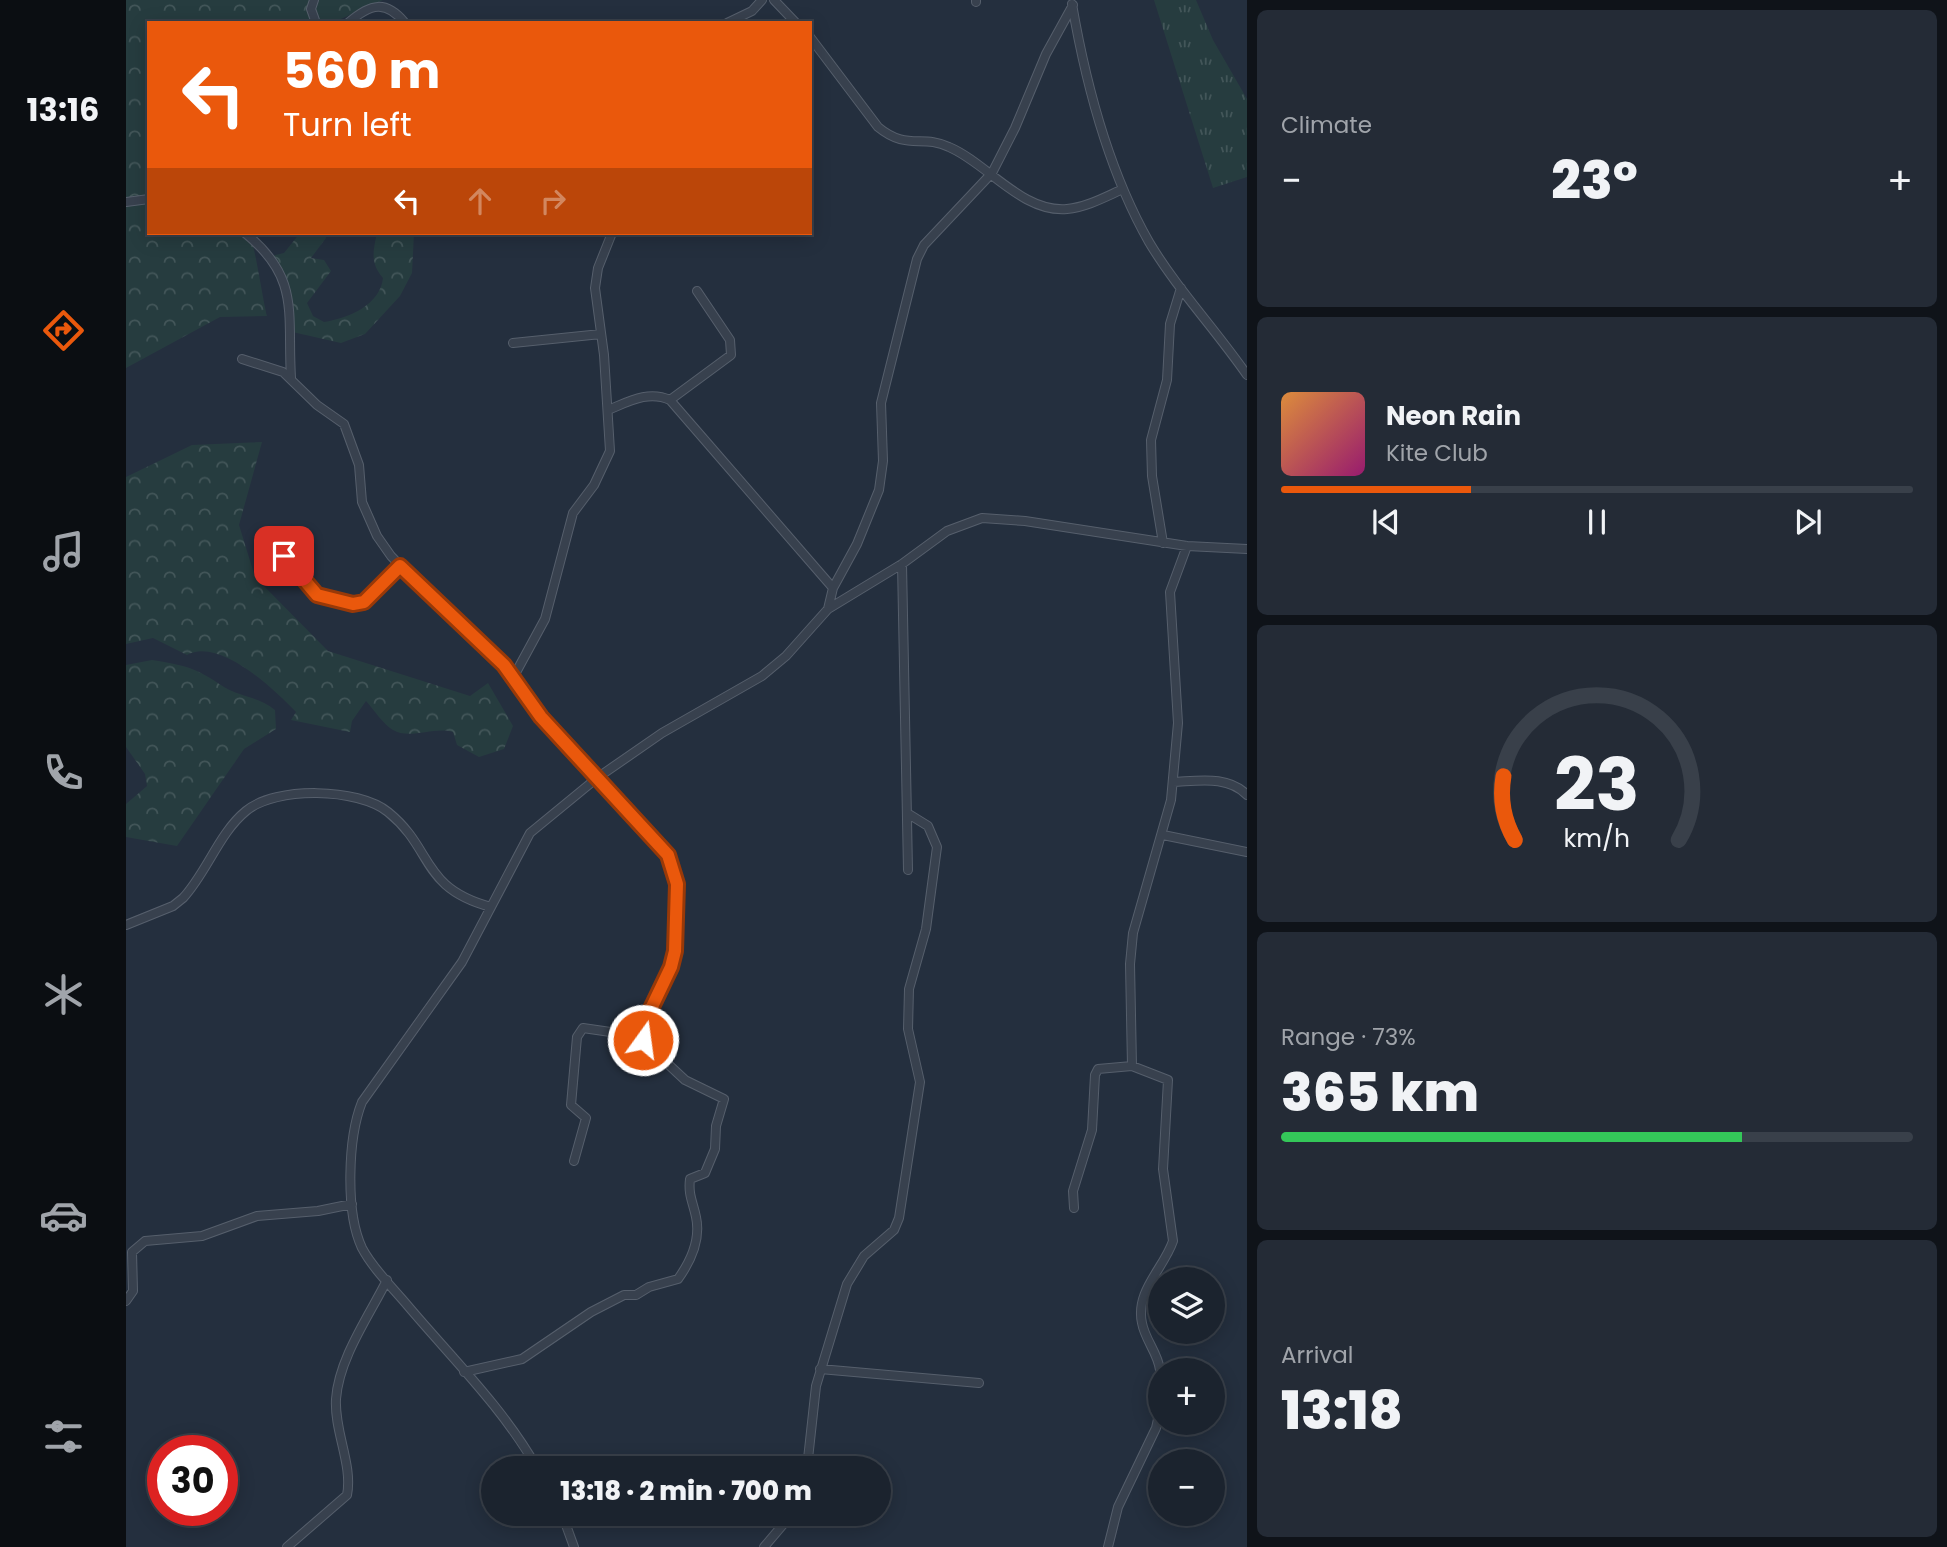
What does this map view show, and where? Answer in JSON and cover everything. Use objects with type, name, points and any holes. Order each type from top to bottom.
[{"type":"street","points":[[314,0],[311,9],[315,21]]},
{"type":"street","points":[[731,21],[752,11],[762,0]]},
{"type":"street","points":[[774,0],[794,21]]},
{"type":"street","points":[[350,21],[369,4],[381,1],[391,6],[403,21]]},
{"type":"street","points":[[828,609],[833,589],[857,544],[879,490],[883,461],[881,403],[912,270],[925,245],[992,173],[1072,3]]},
{"type":"street","points":[[1072,3],[1092,93],[1123,189],[1148,240],[1247,375]]},
{"type":"street","points":[[812,40],[878,127],[891,138],[949,146],[1015,191],[1051,208],[1085,205],[1123,189]]},
{"type":"street","points":[[126,202],[147,199]]},
{"type":"street","points":[[248,235],[271,256],[287,290],[291,307],[288,331],[291,377]]},
{"type":"street","points":[[514,676],[545,619],[573,513],[594,485],[608,458],[611,445],[595,278],[611,235]]},
{"type":"street","points":[[1163,543],[1152,477],[1152,440],[1167,380],[1170,324],[1181,288]]},
{"type":"street","points":[[670,400],[731,355],[730,340],[697,291]]},
{"type":"street","points":[[513,343],[601,334]]},
{"type":"street","points":[[242,359],[274,367],[291,377],[317,405],[348,428],[359,465],[362,502],[377,536],[400,566],[514,676],[541,717],[663,846],[677,884],[677,937],[671,967],[638,1036]]},
{"type":"street","points":[[608,410],[647,395],[660,395],[670,400],[833,589]]},
{"type":"street","points":[[529,1456],[506,1423],[362,1248],[352,1203],[354,1130],[362,1101],[462,962],[530,833],[597,778],[662,733],[762,676],[786,656],[828,609],[902,564],[947,531],[982,518],[1025,521],[1187,547],[1247,549]]},
{"type":"street","points":[[1132,1066],[1130,964],[1133,933],[1163,835],[1173,782],[1178,723],[1170,592],[1173,578],[1187,547]]},
{"type":"street","points":[[284,556],[317,595],[353,604],[364,602],[400,566]]},
{"type":"street","points":[[902,564],[908,870]]},
{"type":"street","points":[[1173,782],[1231,783],[1247,795]]},
{"type":"street","points":[[126,925],[173,906],[183,898],[245,811],[303,793],[347,796],[388,811],[446,886],[468,900],[491,907]]},
{"type":"street","points":[[809,1456],[820,1368],[853,1270],[894,1230],[899,1219],[920,1091],[908,1030],[909,989],[922,952],[937,847],[928,826],[907,813]]},
{"type":"street","points":[[1163,835],[1247,852]]},
{"type":"street","points":[[464,1371],[522,1359],[554,1334],[590,1312],[624,1295],[636,1295],[649,1287],[678,1279],[689,1264],[697,1236],[696,1217],[688,1196],[690,1179],[705,1173],[715,1149],[716,1126],[725,1101],[722,1096],[685,1080],[638,1036],[583,1028],[579,1032],[571,1098],[574,1110],[586,1118],[574,1161]]},
{"type":"street","points":[[1074,1208],[1073,1191],[1092,1130],[1094,1075],[1102,1067],[1132,1066],[1164,1078],[1170,1085],[1163,1169],[1173,1241],[1158,1264],[1142,1303],[1140,1316],[1156,1358]]},
{"type":"street","points":[[126,1301],[133,1292],[132,1252],[145,1241],[202,1236],[257,1216],[318,1211],[352,1203]]},
{"type":"street","points":[[287,1547],[347,1495],[349,1485],[337,1410],[340,1381],[387,1280]]},
{"type":"street","points":[[820,1368],[979,1383]]},
{"type":"street","points":[[1108,1547],[1118,1507],[1153,1435]]},
{"type":"street","points":[[566,1526],[574,1547]]},
{"type":"street","points":[[764,1547],[782,1526]]},
{"type":"green space","points":[[126,0],[383,0],[336,21],[147,21],[147,235],[250,235],[267,316],[220,317],[126,368]]},
{"type":"green space","points":[[1154,0],[1196,0],[1213,40],[1247,99],[1247,177],[1213,188]]},
{"type":"green space","points":[[298,235],[325,235],[326,238],[311,258],[324,260],[331,271],[307,303],[313,316],[324,322],[362,309],[376,296],[383,278],[376,267],[374,257],[377,235],[414,235],[412,273],[400,296],[365,334],[341,343],[288,331],[291,307],[271,256],[284,253]]},
{"type":"green space","points":[[262,442],[239,525],[255,577],[328,651],[470,696],[488,683],[513,726],[504,749],[479,757],[457,745],[453,732],[400,733],[386,724],[366,701],[352,721],[350,732],[291,720],[296,712],[286,702],[260,679],[230,659],[200,651],[187,655],[153,638],[126,644],[126,477],[192,445]]},
{"type":"green space","points":[[152,660],[190,668],[275,710],[276,729],[244,749],[177,846],[126,837],[126,804],[147,786],[145,774],[126,747],[126,665]]},
{"type":"route","points":[[284,556],[317,595],[353,604],[364,602],[400,566],[444,611],[504,665],[541,717],[663,846],[677,884],[677,937],[671,967],[638,1036],[643,1040]]}]
